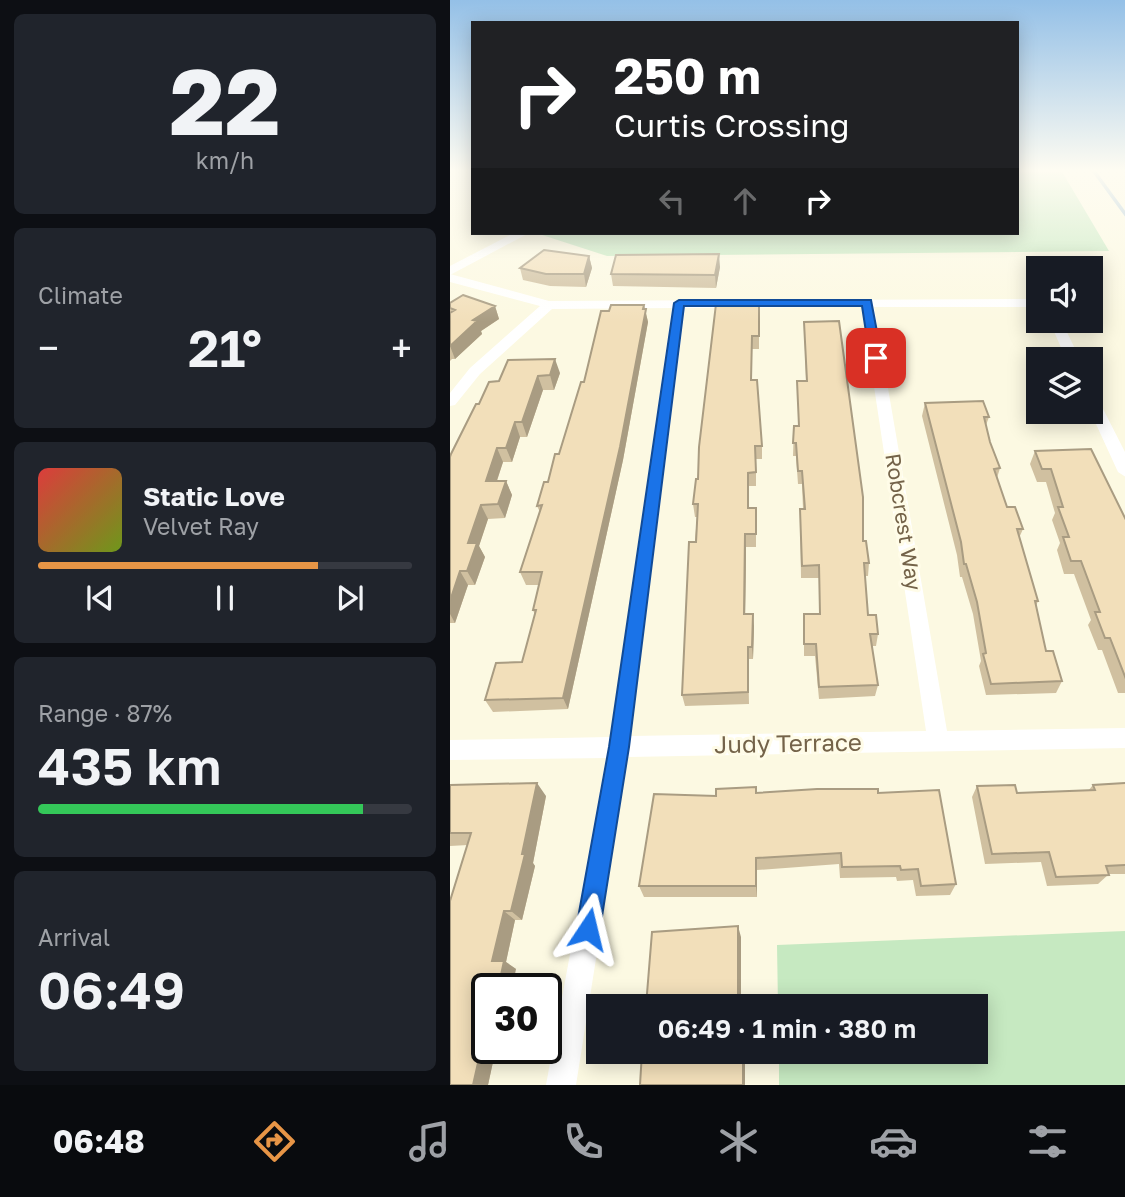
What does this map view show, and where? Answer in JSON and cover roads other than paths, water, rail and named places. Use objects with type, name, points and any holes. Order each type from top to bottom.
[{"type":"street","points":[[450,271],[519,235]]},
{"type":"street","points":[[450,278],[549,304],[1026,303]]},
{"type":"street","points":[[561,1085],[619,747],[679,303]]},
{"type":"street","name":"Robcrest Way","points":[[867,303],[938,741]]},
{"type":"street","points":[[450,402],[475,371],[549,304]]},
{"type":"street","points":[[1103,424],[1125,472]]},
{"type":"street","name":"Judy Terrace","points":[[450,750],[1125,738]]}]
